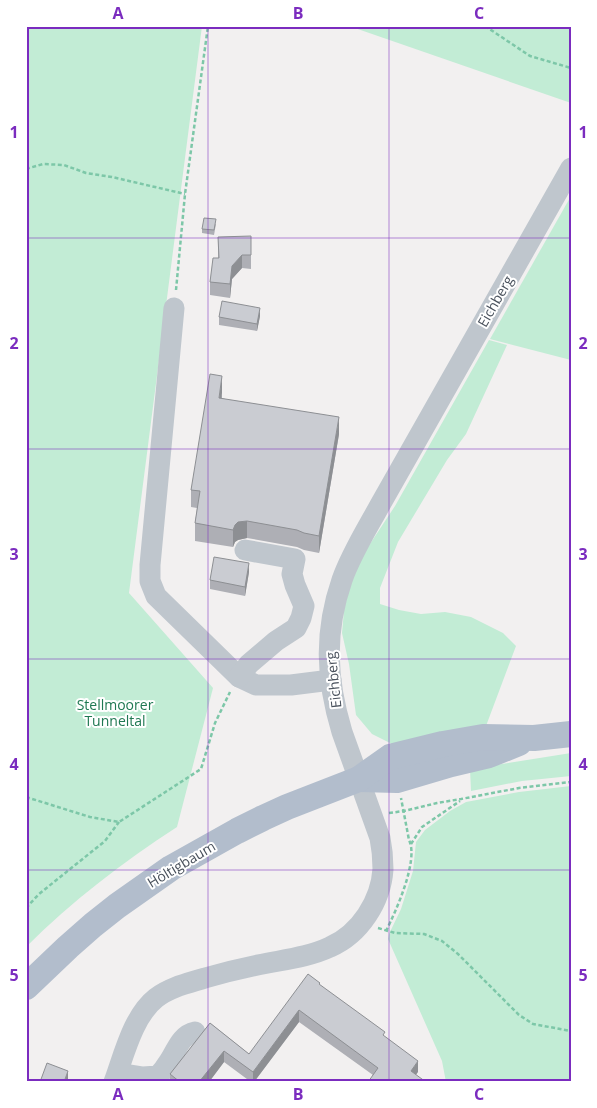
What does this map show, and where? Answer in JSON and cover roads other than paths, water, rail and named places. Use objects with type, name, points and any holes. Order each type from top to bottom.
[{"type":"main road","name":"Höltigbaum","points":[[26,987],[68,946],[93,925],[171,868],[263,818],[359,779],[390,757],[443,744],[483,737],[534,738],[571,734]]},
{"type":"main road","name":"Höltigbaum","points":[[359,779],[397,780],[489,755],[534,738]]},
{"type":"street","name":"Eichberg","points":[[116,1077],[133,1031],[143,1012],[156,997],[190,982],[233,970],[316,953],[335,945],[357,928],[364,920],[375,900],[382,878],[382,846],[336,714],[330,680],[329,639],[336,600],[342,579],[354,551],[571,168]]},
{"type":"street","points":[[174,308],[150,565],[150,581],[156,596],[239,677],[256,685],[291,685],[330,680]]},
{"type":"street","points":[[239,677],[250,664],[276,641],[296,628],[304,606],[292,574],[295,559],[245,550]]},
{"type":"street","points":[[116,1077],[158,1079],[182,1040],[190,1033],[195,1032]]},
{"type":"park label","name":"Stellmoorer Tunneltal","points":[[115,712]]}]
